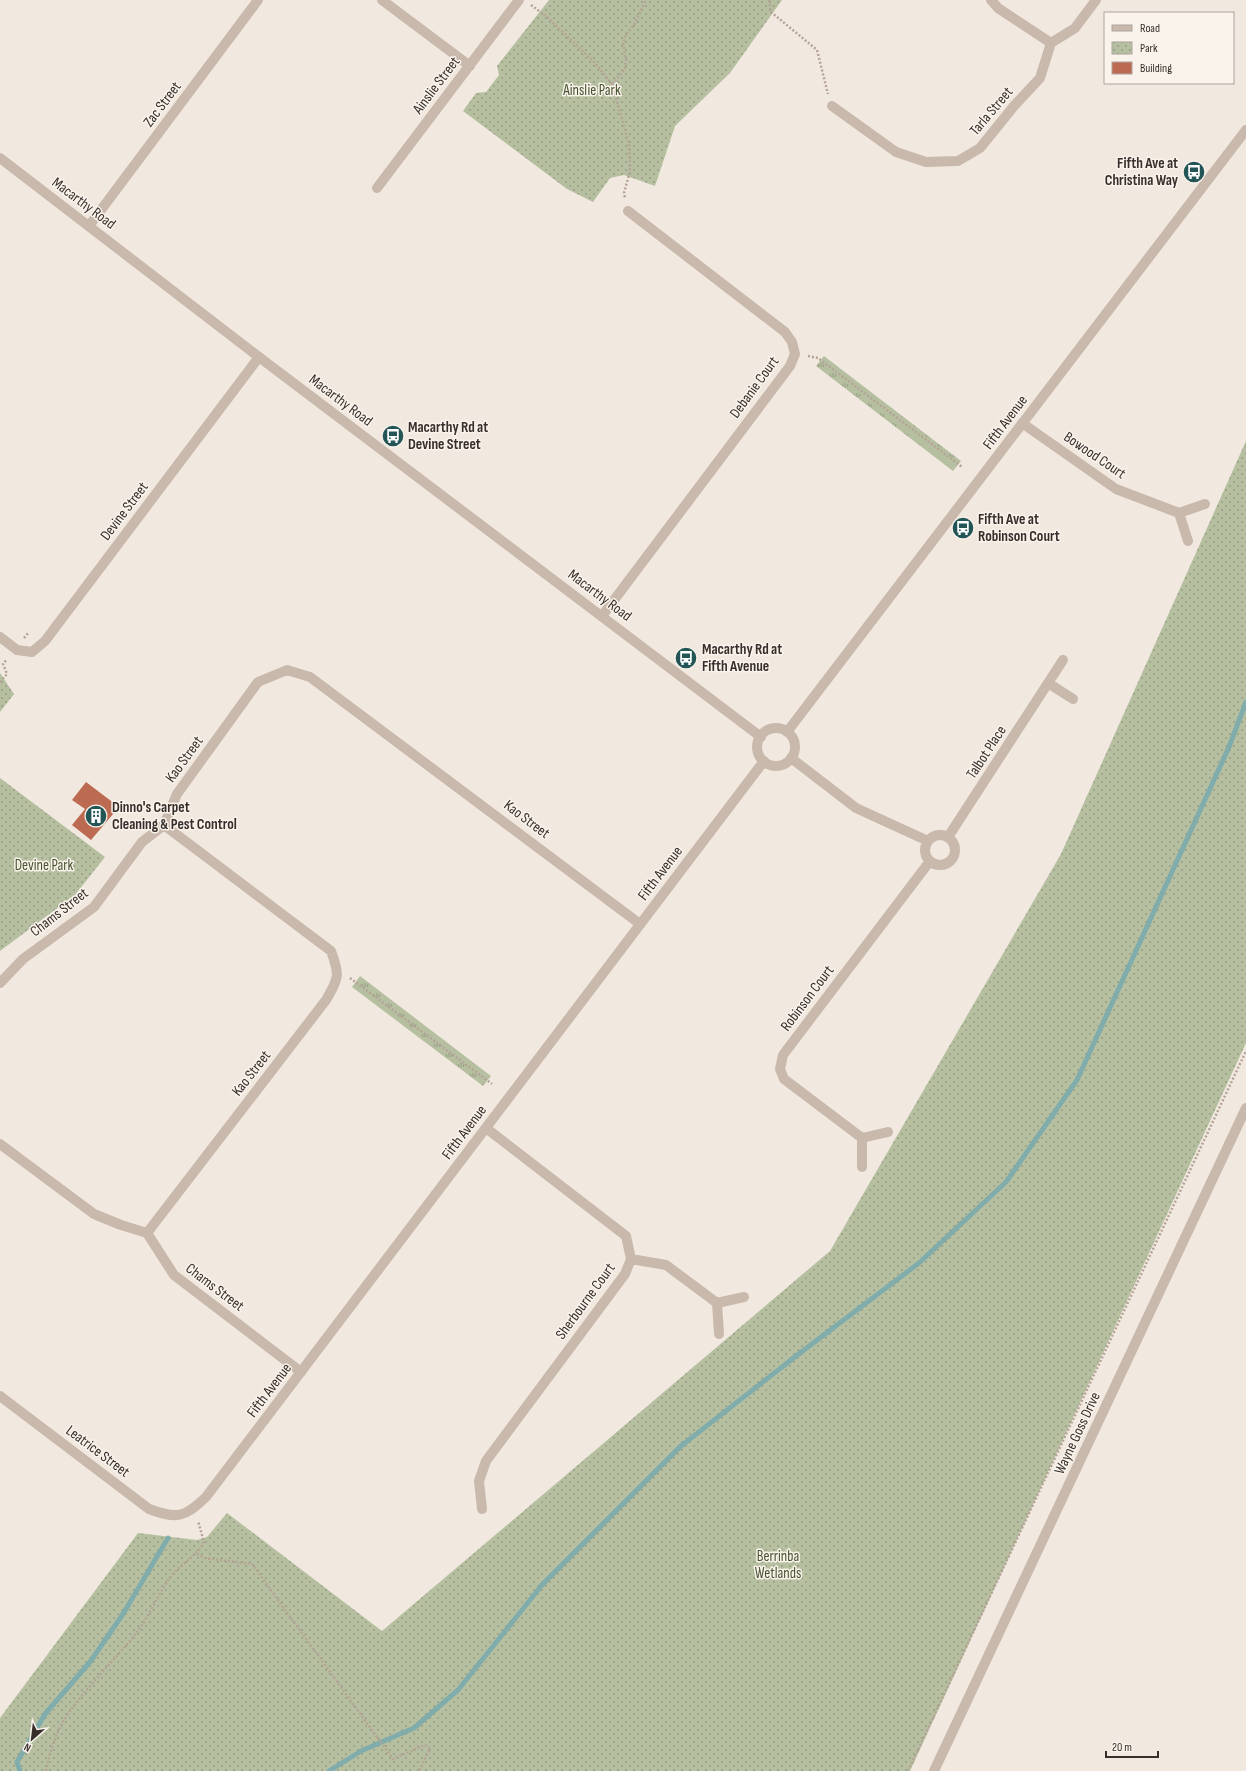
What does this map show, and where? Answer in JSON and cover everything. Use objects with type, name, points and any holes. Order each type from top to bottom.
[{"type":"street","name":"Zac Street","points":[[90,226],[258,0]]},
{"type":"street","points":[[382,0],[470,66]]},
{"type":"street","name":"Ainslie Street","points":[[377,188],[519,0]]},
{"type":"street","points":[[991,0],[998,8],[1052,43],[1076,28],[1096,0]]},
{"type":"street","name":"Tarla Street","points":[[832,106],[896,152],[926,162],[958,161],[980,148],[1014,106],[1040,78],[1052,43]]},
{"type":"street","name":"Fifth Avenue","points":[[787,732],[1246,130]]},
{"type":"street","name":"Macarthy Road","points":[[0,158],[259,357],[761,737]]},
{"type":"street","name":"Debanie Court","points":[[602,616],[790,366],[795,354],[792,342],[785,332],[628,211]]},
{"type":"street","name":"Devine Street","points":[[0,637],[17,650],[32,652],[45,641],[259,357]]},
{"type":"street","name":"Bowood Court","points":[[1022,423],[1116,489],[1179,513]]},
{"type":"street","points":[[1188,541],[1179,513],[1205,504]]},
{"type":"street","name":"Talbot Place","points":[[948,837],[1063,660]]},
{"type":"street","name":"Kao Street","points":[[164,825],[177,794],[258,682],[288,670],[310,677],[640,924]]},
{"type":"street","points":[[1048,683],[1074,699]]},
{"type":"street","points":[[782,729],[787,732],[791,736],[795,747],[792,758],[787,763],[775,766],[764,761],[758,752],[761,737],[770,730],[782,729]]},
{"type":"street","points":[[792,758],[856,808],[928,841]]},
{"type":"street","name":"Fifth Avenue","points":[[183,1515],[194,1509],[206,1497],[764,761]]},
{"type":"street","points":[[164,825],[331,951],[338,970]]},
{"type":"street","name":"Chams Street","points":[[0,983],[23,959],[94,907],[142,842],[164,825]]},
{"type":"street","points":[[940,834],[948,837],[955,847],[952,859],[948,863],[942,865],[930,861],[925,851],[928,841],[940,834]]},
{"type":"street","name":"Robinson Court","points":[[862,1138],[784,1080],[780,1069],[783,1055],[930,861]]},
{"type":"street","name":"Kao Street","points":[[147,1233],[326,1000],[335,984],[338,970]]},
{"type":"street","name":"Wayne Goss Drive","points":[[934,1771],[1246,1108]]},
{"type":"street","name":"Sherbourne Court","points":[[482,1509],[479,1481],[486,1461],[625,1274],[631,1259],[626,1236],[486,1128]]},
{"type":"street","points":[[862,1167],[862,1138],[888,1132]]},
{"type":"street","points":[[0,1144],[94,1214],[121,1225],[147,1233]]},
{"type":"street","name":"Chams Street","points":[[147,1233],[174,1275],[301,1372]]},
{"type":"street","points":[[631,1259],[666,1265],[717,1304],[719,1334]]},
{"type":"street","points":[[717,1304],[744,1297]]},
{"type":"street","name":"Leatrice Street","points":[[0,1396],[149,1509],[166,1515],[183,1515]]},
{"type":"path","points":[[612,84],[625,69],[626,60],[623,44],[626,34],[634,25],[646,0]]},
{"type":"path","points":[[769,0],[771,12],[817,50],[824,84],[832,106]]},
{"type":"path","points":[[530,4],[547,17],[584,53],[612,84],[629,144],[630,171],[624,193],[628,211]]},
{"type":"path","points":[[795,354],[818,358],[962,467]]},
{"type":"path","points":[[338,970],[492,1084]]},
{"type":"path","points":[[908,1771],[1246,1051]]},
{"type":"path","points":[[46,1771],[55,1738],[70,1710],[137,1633],[170,1578],[189,1558],[197,1554],[204,1542],[194,1509]]},
{"type":"path","points":[[197,1554],[206,1558],[252,1564],[393,1760],[425,1745],[430,1749],[419,1771]]},
{"type":"green space","name":"Ainslie Park","points":[[549,0],[782,0],[730,73],[675,126],[655,186],[624,175],[610,178],[593,202],[567,189],[463,111],[476,93],[486,92],[499,75],[497,66]]},
{"type":"green space","points":[[824,356],[961,461],[953,471],[816,366]]},
{"type":"green space","name":"Berrinba Wetlands","points":[[1246,441],[1246,1043],[910,1771],[0,1771],[0,1718],[138,1533],[197,1540],[207,1537],[227,1513],[382,1631],[830,1251],[1061,854]]},
{"type":"green space","points":[[0,673],[14,694],[0,712]]},
{"type":"green space","name":"Devine Park","points":[[0,778],[105,857],[75,895],[0,951]]},
{"type":"green space","points":[[360,976],[491,1076],[483,1086],[352,987]]},
{"type":"building","name":"Dinno's Carpet Cleaning & Pest Control","points":[[86,782],[119,807],[91,840],[72,825],[85,809],[72,800]]},
{"type":"waterway","points":[[329,1771],[361,1751],[414,1728],[458,1690],[542,1585],[681,1446],[919,1263],[1006,1182],[1077,1080],[1229,747],[1246,702]]},
{"type":"waterway","points":[[20,1771],[17,1762],[45,1714],[90,1662],[123,1614],[168,1538]]},
{"type":"place","name":"Fifth Ave at Christina Way","points":[[1194,172]]},
{"type":"place","name":"Macarthy Rd at Devine Street","points":[[393,436]]},
{"type":"place","name":"Fifth Ave at Robinson Court","points":[[963,528]]},
{"type":"place","name":"Macarthy Rd at Fifth Avenue","points":[[686,658]]},
{"type":"place","name":"Dinno's Carpet Cleaning & Pest Control","points":[[96,816]]}]
